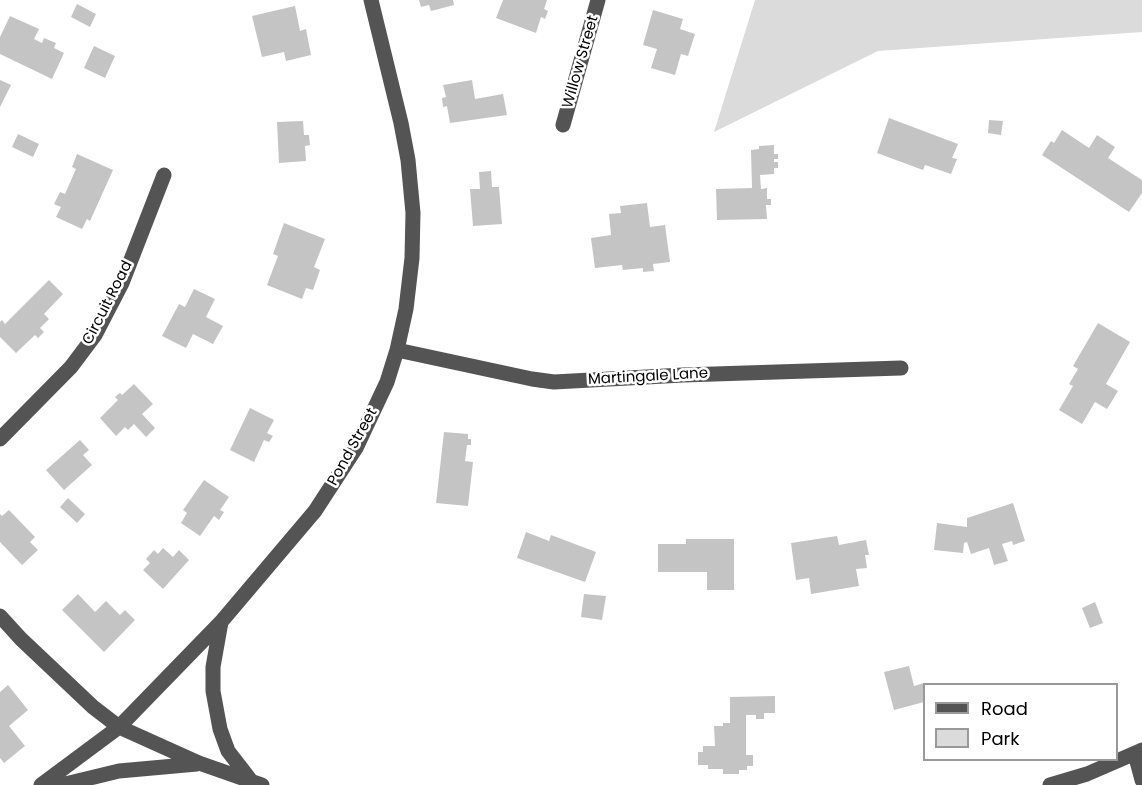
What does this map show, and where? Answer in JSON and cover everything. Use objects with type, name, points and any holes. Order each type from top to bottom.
[{"type":"street","name":"Pond Street","points":[[41,785],[119,727],[221,622],[315,511],[348,463],[377,406],[398,350],[410,278],[412,200],[400,116],[371,0]]},
{"type":"street","name":"Willow Street","points":[[563,125],[598,0]]},
{"type":"street","name":"Circuit Road","points":[[0,439],[71,367],[95,335],[122,283],[164,175]]},
{"type":"street","name":"Martingale Lane","points":[[398,350],[554,382],[901,368]]},
{"type":"street","points":[[0,616],[93,707],[119,727],[199,763],[257,783]]},
{"type":"street","points":[[221,622],[213,667],[213,691],[220,729],[228,751],[257,783]]},
{"type":"street","points":[[1050,785],[1090,779],[1138,752],[1142,780]]},
{"type":"street","points":[[61,785],[119,771],[199,763]]},
{"type":"green space","points":[[755,0],[1142,0],[1142,32],[878,51],[714,132]]},
{"type":"building","points":[[419,0],[453,0],[454,5],[431,11],[429,5],[421,7]]},
{"type":"building","points":[[503,0],[547,0],[544,9],[548,11],[545,19],[541,17],[536,33],[496,18]]},
{"type":"building","points":[[77,4],[96,14],[90,27],[71,17]]},
{"type":"building","points":[[295,6],[300,31],[306,29],[311,55],[286,61],[284,52],[262,57],[252,16]]},
{"type":"building","points":[[653,10],[683,19],[680,29],[695,34],[688,56],[681,54],[675,75],[651,68],[657,49],[643,45]]},
{"type":"building","points":[[10,16],[39,29],[34,39],[42,43],[44,38],[56,43],[54,48],[64,53],[52,79],[0,54],[0,37]]},
{"type":"building","points":[[94,46],[115,56],[105,78],[84,68]]},
{"type":"building","points":[[0,80],[11,85],[0,107]]},
{"type":"building","points":[[472,80],[475,99],[503,94],[507,115],[450,123],[447,106],[443,107],[442,98],[446,97],[443,85]]},
{"type":"building","points":[[889,118],[958,144],[952,158],[957,159],[951,174],[925,165],[923,170],[877,153]]},
{"type":"building","points":[[989,120],[1003,121],[1001,135],[988,133]]},
{"type":"building","points":[[303,121],[304,135],[309,135],[310,145],[305,146],[306,161],[279,163],[277,122]]},
{"type":"building","points":[[1062,130],[1089,148],[1097,135],[1115,147],[1108,158],[1142,180],[1142,193],[1129,212],[1042,155],[1051,141],[1054,143]]},
{"type":"building","points":[[18,134],[39,144],[33,157],[12,147]]},
{"type":"building","points":[[774,145],[774,154],[778,154],[778,159],[774,159],[774,162],[778,162],[778,168],[774,168],[774,174],[760,175],[761,189],[767,188],[767,199],[771,199],[771,205],[766,205],[767,219],[717,220],[716,189],[752,188],[751,150],[759,149],[759,146]]},
{"type":"building","points":[[77,154],[113,170],[90,221],[87,219],[82,229],[56,217],[61,207],[54,204],[60,192],[65,194],[76,169],[72,167]]},
{"type":"building","points":[[491,171],[492,187],[499,187],[502,224],[473,226],[470,189],[480,189],[479,172]]},
{"type":"building","points":[[647,203],[650,227],[665,225],[670,262],[653,264],[654,271],[643,272],[643,268],[623,270],[622,265],[595,268],[591,238],[611,235],[609,214],[621,213],[620,206]]},
{"type":"building","points":[[284,223],[325,239],[314,267],[320,270],[313,290],[306,288],[302,299],[267,285],[278,256],[273,254]]},
{"type":"building","points":[[49,280],[63,294],[44,314],[49,319],[40,328],[44,332],[38,338],[35,335],[16,353],[0,337],[0,322],[2,320],[5,324]]},
{"type":"building","points":[[194,289],[215,299],[206,317],[223,326],[213,344],[193,334],[186,348],[162,336],[179,304],[185,307]]},
{"type":"building","points":[[1098,323],[1130,342],[1106,384],[1118,391],[1107,409],[1095,402],[1082,424],[1059,410],[1073,386],[1069,384],[1078,369],[1073,366]]},
{"type":"building","points":[[134,384],[153,404],[142,414],[155,428],[146,437],[134,424],[128,430],[125,427],[116,436],[100,418],[118,400],[115,397],[120,393],[122,395]]},
{"type":"building","points":[[250,408],[274,420],[267,433],[273,436],[269,442],[264,440],[254,462],[230,450]]},
{"type":"building","points":[[444,432],[468,434],[468,439],[471,439],[471,445],[467,445],[465,461],[473,462],[468,506],[436,503]]},
{"type":"building","points":[[80,440],[89,450],[83,455],[92,465],[64,490],[46,470]]},
{"type":"building","points":[[204,480],[229,497],[220,510],[224,512],[219,520],[214,516],[200,536],[181,523],[187,513],[183,510]]},
{"type":"building","points":[[68,498],[85,514],[77,523],[60,507]]},
{"type":"building","points":[[1013,503],[1025,541],[1013,545],[1012,541],[1002,544],[1008,561],[994,565],[989,548],[971,554],[967,542],[964,543],[963,553],[934,550],[937,523],[967,527],[967,518]]},
{"type":"building","points":[[9,510],[35,537],[30,542],[38,550],[22,565],[0,542],[0,514],[2,516]]},
{"type":"building","points":[[526,532],[549,541],[551,535],[596,552],[585,582],[517,558]]},
{"type":"building","points":[[837,536],[839,545],[866,540],[869,555],[865,555],[867,568],[856,569],[859,586],[811,594],[809,578],[796,580],[791,543]]},
{"type":"building","points":[[686,539],[734,539],[734,590],[707,590],[707,572],[658,572],[658,544],[686,544]]},
{"type":"building","points":[[163,548],[173,557],[179,550],[189,560],[163,589],[143,570],[150,563],[146,559],[154,550],[158,554]]},
{"type":"building","points":[[78,594],[95,612],[106,601],[120,615],[125,610],[135,620],[104,652],[62,610]]},
{"type":"building","points":[[584,594],[606,596],[602,620],[581,617]]},
{"type":"building","points":[[1095,602],[1103,623],[1090,628],[1082,608]]},
{"type":"building","points":[[909,666],[914,686],[923,683],[923,702],[894,710],[884,672]]},
{"type":"building","points":[[8,685],[28,710],[9,726],[25,746],[4,763],[0,758],[0,692]]},
{"type":"building","points":[[775,696],[775,713],[764,713],[764,719],[756,719],[756,715],[746,715],[746,755],[753,755],[753,766],[747,766],[747,770],[739,770],[739,774],[723,774],[723,769],[708,769],[708,765],[698,765],[698,752],[703,752],[703,746],[715,746],[714,726],[730,723],[730,697]]}]
